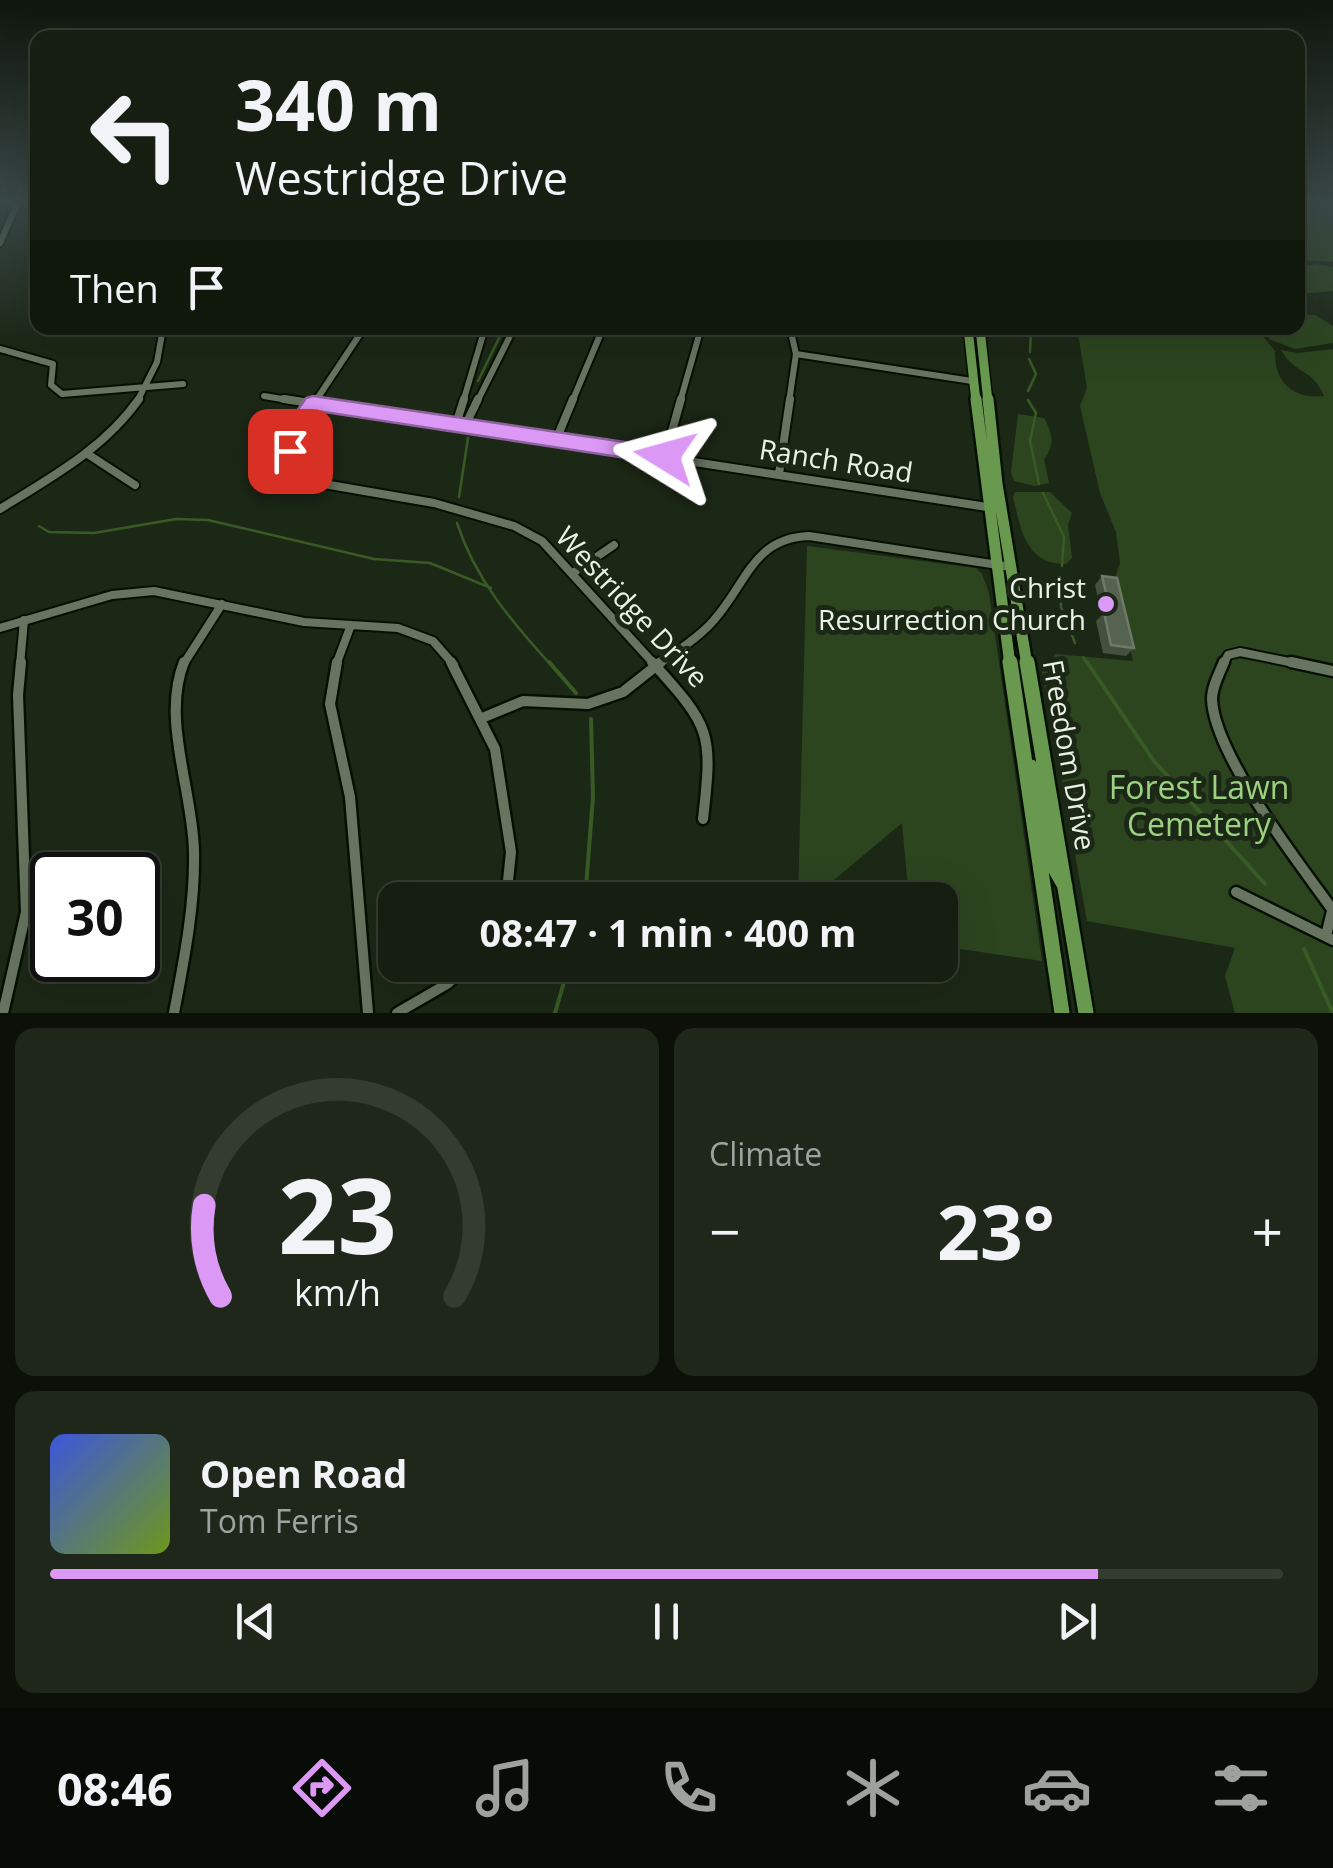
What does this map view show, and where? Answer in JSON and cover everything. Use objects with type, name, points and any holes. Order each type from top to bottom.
[{"type":"main road","name":"Freedom Drive","points":[[969,335],[987,506],[1003,566],[1086,1013]]},
{"type":"main road","name":"Freedom Drive","points":[[981,335],[1022,744],[1062,1013]]},
{"type":"main road","points":[[1022,744],[1040,790],[1054,873],[1065,886]]},
{"type":"street","points":[[0,509],[86,453],[128,419],[146,386],[161,335]]},
{"type":"street","name":"Westridge Drive","points":[[359,335],[291,442],[292,458],[304,475],[324,484],[434,503],[514,526],[542,540],[658,666],[704,724],[710,759],[702,819]]},
{"type":"street","points":[[456,424],[483,335]]},
{"type":"street","points":[[466,426],[511,335]]},
{"type":"street","points":[[556,440],[600,335]]},
{"type":"street","points":[[665,456],[699,335]]},
{"type":"street","points":[[779,474],[796,354],[792,335]]},
{"type":"street","points":[[0,349],[53,364],[51,385],[62,394],[183,384]]},
{"type":"street","points":[[796,354],[972,381]]},
{"type":"street","name":"Ranch Road","points":[[264,396],[987,506]]},
{"type":"street","points":[[86,453],[134,485]]},
{"type":"street","points":[[482,718],[523,701],[574,706],[601,702],[624,692],[712,624],[764,550],[786,537],[808,536],[1003,566]]},
{"type":"street","points":[[572,573],[614,545]]},
{"type":"street","points":[[0,628],[137,591],[164,591],[304,622],[398,628],[433,640],[449,656],[495,749],[503,786],[511,868],[509,882]]},
{"type":"street","points":[[174,1013],[192,909],[194,849],[175,686],[186,656],[222,604]]},
{"type":"street","points":[[3,1013],[26,912],[18,695],[24,620]]},
{"type":"street","points":[[351,625],[332,676],[330,708],[347,778],[353,824],[356,940],[368,1013]]},
{"type":"street","points":[[1236,892],[1330,938],[1332,908],[1298,863],[1226,743],[1214,719],[1212,698],[1228,655],[1240,652],[1333,671]]},
{"type":"street","points":[[397,1013],[449,982]]},
{"type":"green space","points":[[1305,249],[1333,249],[1333,262],[1305,260]]},
{"type":"green space","points":[[1305,266],[1333,267],[1333,291],[1305,293]]},
{"type":"green space","points":[[1305,314],[1315,315],[1333,326],[1333,343],[1295,349],[1269,339],[1270,335],[1305,335]]},
{"type":"green space","name":"Forest Lawn Cemetery","points":[[1078,335],[1262,335],[1275,351],[1282,380],[1295,392],[1313,396],[1324,396],[1314,380],[1281,350],[1298,353],[1333,349],[1333,1013],[1235,1013],[1225,976],[1235,948],[1087,921],[1041,667],[1059,669],[1052,661],[1055,654],[1133,661],[1114,581],[1120,563],[1116,532],[1100,493],[1080,406],[1087,388]]},
{"type":"green space","points":[[1018,414],[1044,418],[1047,424],[1051,444],[1044,459],[1049,483],[1035,486],[1014,481],[1011,472]]},
{"type":"green space","points":[[1015,492],[1050,492],[1072,513],[1068,525],[1072,558],[1066,564],[1042,558],[1027,543],[1013,497]]},
{"type":"green space","points":[[807,546],[976,568],[989,593],[1042,961],[958,949],[958,882],[907,882],[902,823],[832,882],[798,882]]},
{"type":"building","points":[[1102,576],[1117,578],[1134,648],[1111,645],[1104,612],[1111,614]]},
{"type":"waterway","points":[[478,381],[501,335]]},
{"type":"waterway","points":[[1030,352],[1031,335]]},
{"type":"waterway","points":[[1028,391],[1036,374],[1029,359]]},
{"type":"waterway","points":[[1028,400],[1036,413],[1030,441],[1039,484]]},
{"type":"waterway","points":[[459,497],[468,438]]},
{"type":"waterway","points":[[1043,493],[1064,537],[1062,566]]},
{"type":"waterway","points":[[39,526],[49,532],[94,533],[176,519],[208,520],[374,559],[430,563],[488,587]]},
{"type":"waterway","points":[[457,523],[488,587]]},
{"type":"waterway","points":[[1060,576],[1061,607],[1075,643]]},
{"type":"waterway","points":[[488,587],[551,665]]},
{"type":"waterway","points":[[1083,657],[1088,665]]},
{"type":"waterway","points":[[549,662],[576,693]]},
{"type":"waterway","points":[[1087,662],[1154,761],[1265,884]]},
{"type":"waterway","points":[[586,882],[593,797],[591,719]]},
{"type":"waterway","points":[[1304,949],[1333,1013]]},
{"type":"waterway","points":[[555,1013],[564,982]]},
{"type":"place","name":"Christ Resurrection Church","points":[[1106,604]]},
{"type":"route","points":[[290,451],[293,434],[313,403],[665,456]]}]
